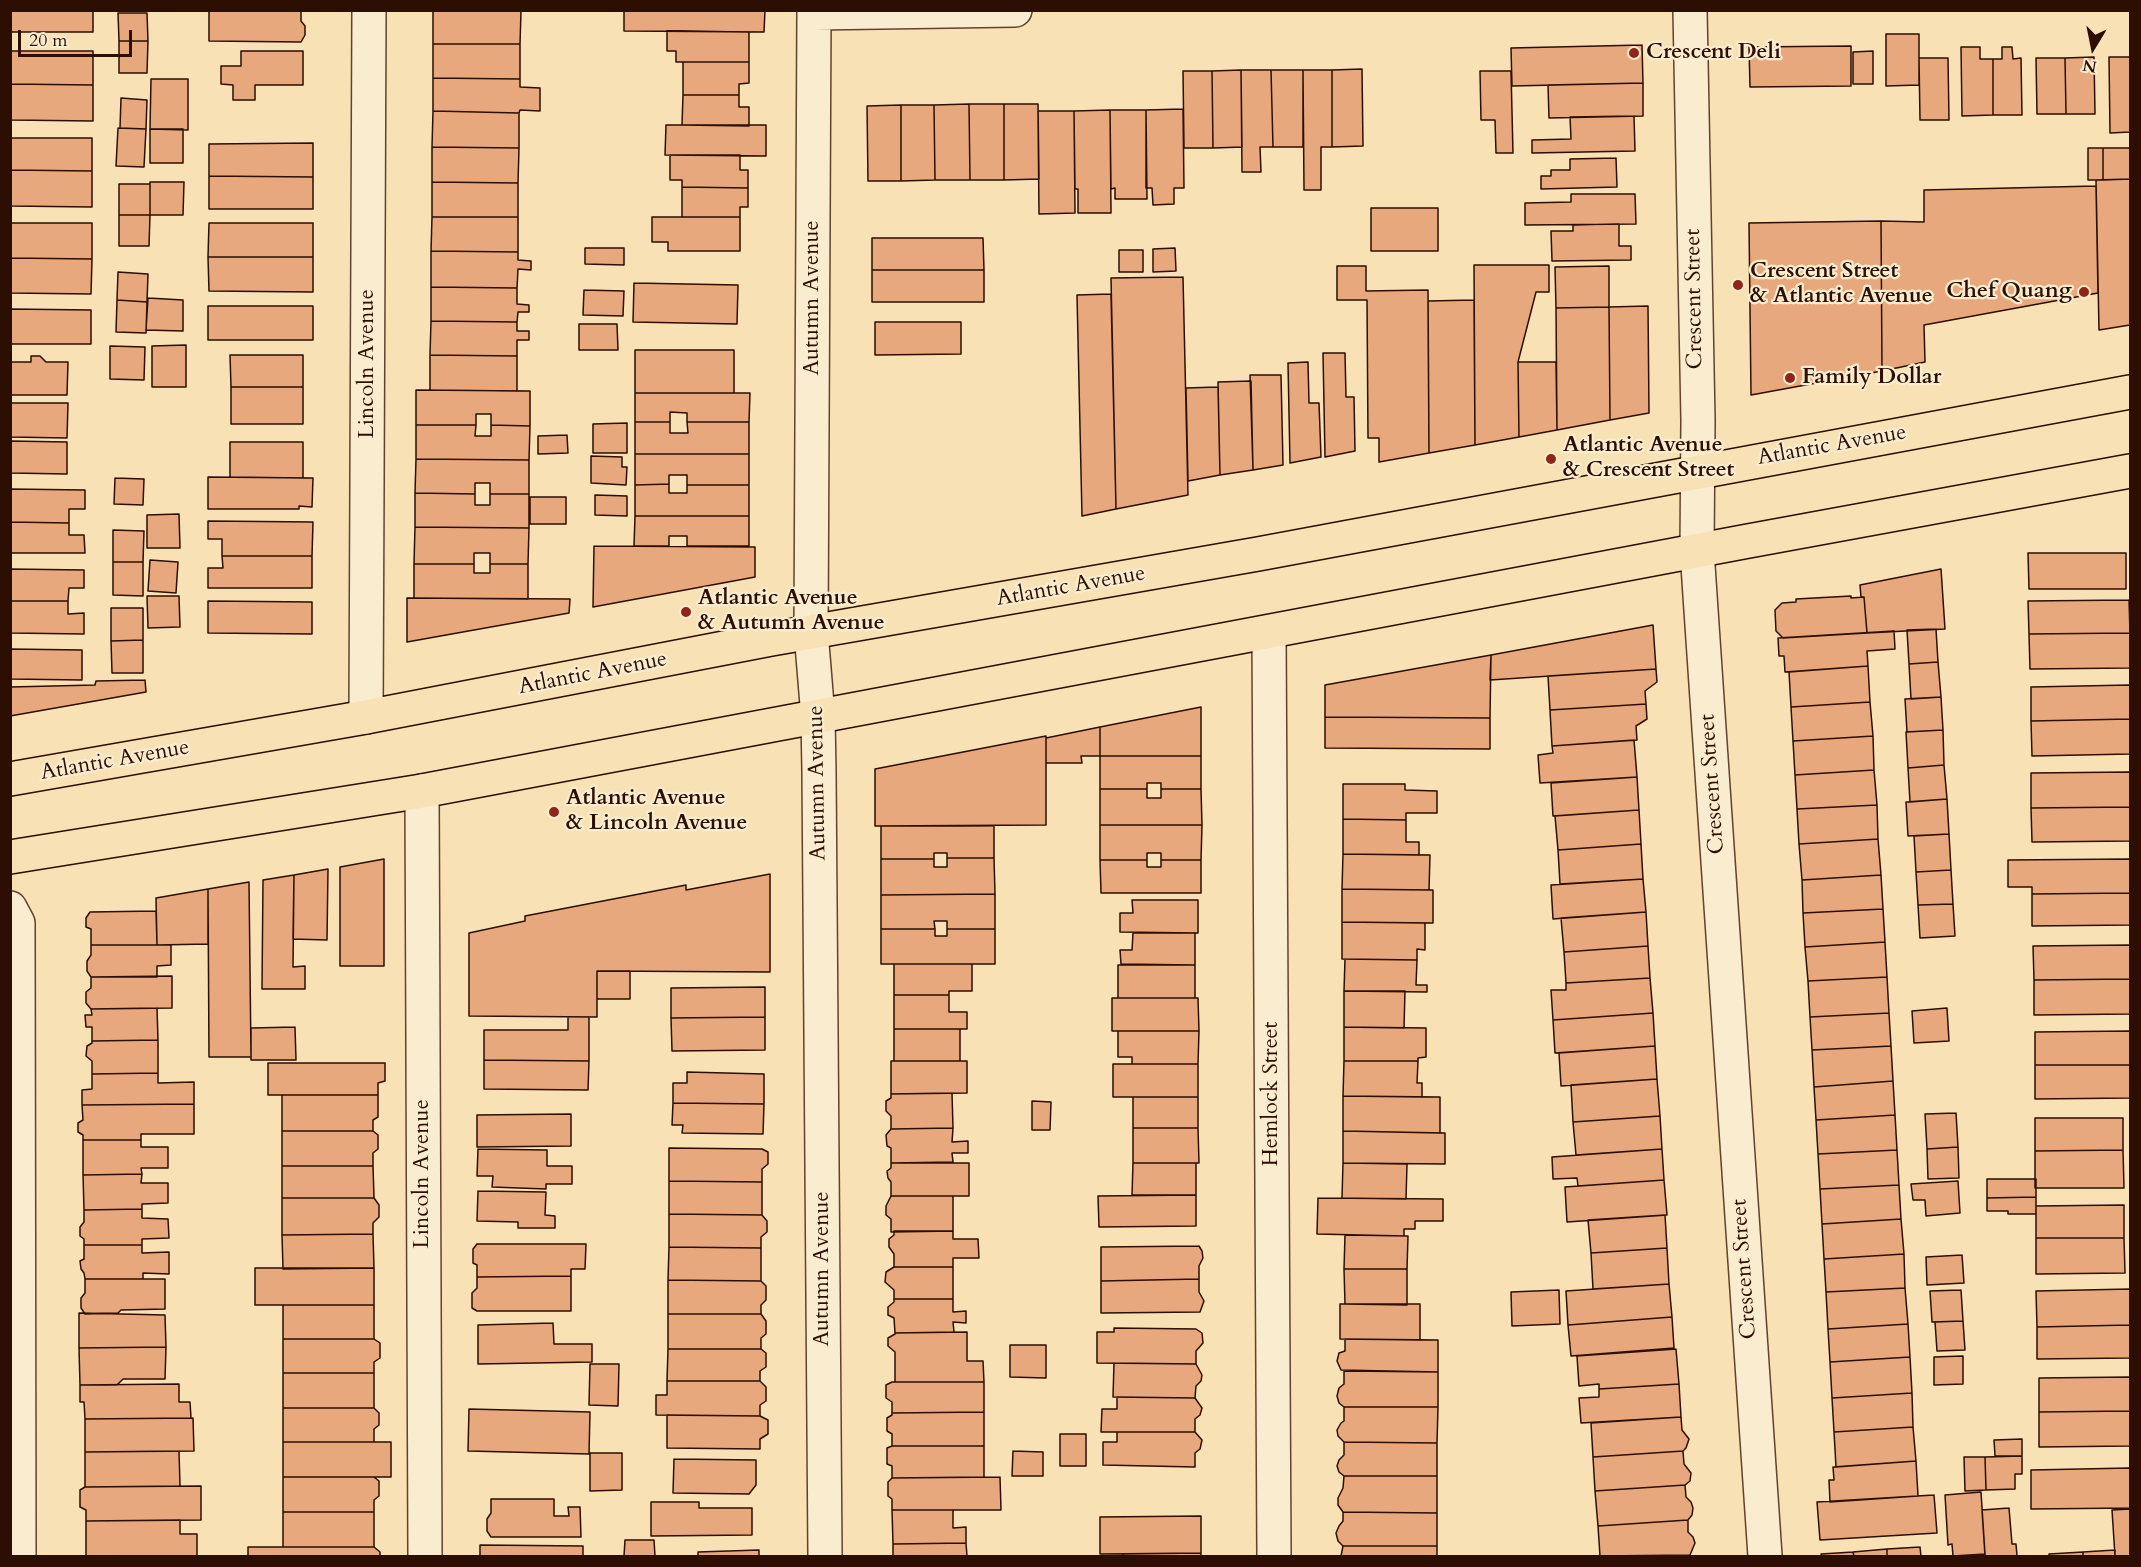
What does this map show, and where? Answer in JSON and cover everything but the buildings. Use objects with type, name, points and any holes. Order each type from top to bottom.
[{"type":"main road","name":"Atlantic Avenue","points":[[10,779],[366,717],[811,632],[1246,556],[2130,392]]},
{"type":"main road","points":[[10,857],[422,791],[2130,471]]},
{"type":"street","name":"Lincoln Avenue","points":[[366,717],[369,10]]},
{"type":"street","points":[[814,12],[1015,10]]},
{"type":"street","name":"Crescent Street","points":[[1690,10],[1698,420],[1697,551],[1765,1557]]},
{"type":"street","name":"Autumn Avenue","points":[[814,12],[811,632],[818,717],[825,1557]]},
{"type":"street","name":"Hemlock Street","points":[[1269,632],[1274,1557]]},
{"type":"street","name":"Lincoln Avenue","points":[[422,791],[425,1557]]},
{"type":"street","points":[[10,908],[18,923],[19,1557]]},
{"type":"place","name":"Crescent Deli","points":[[1634,53]]},
{"type":"place","name":"Crescent Street & Atlantic Avenue","points":[[1738,285]]},
{"type":"place","name":"Chef Quang","points":[[2084,292]]},
{"type":"place","name":"Family Dollar","points":[[1790,378]]},
{"type":"place","name":"Atlantic Avenue & Crescent Street","points":[[1551,459]]},
{"type":"place","name":"Atlantic Avenue & Autumn Avenue","points":[[686,612]]},
{"type":"place","name":"Atlantic Avenue & Lincoln Avenue","points":[[554,812]]}]
